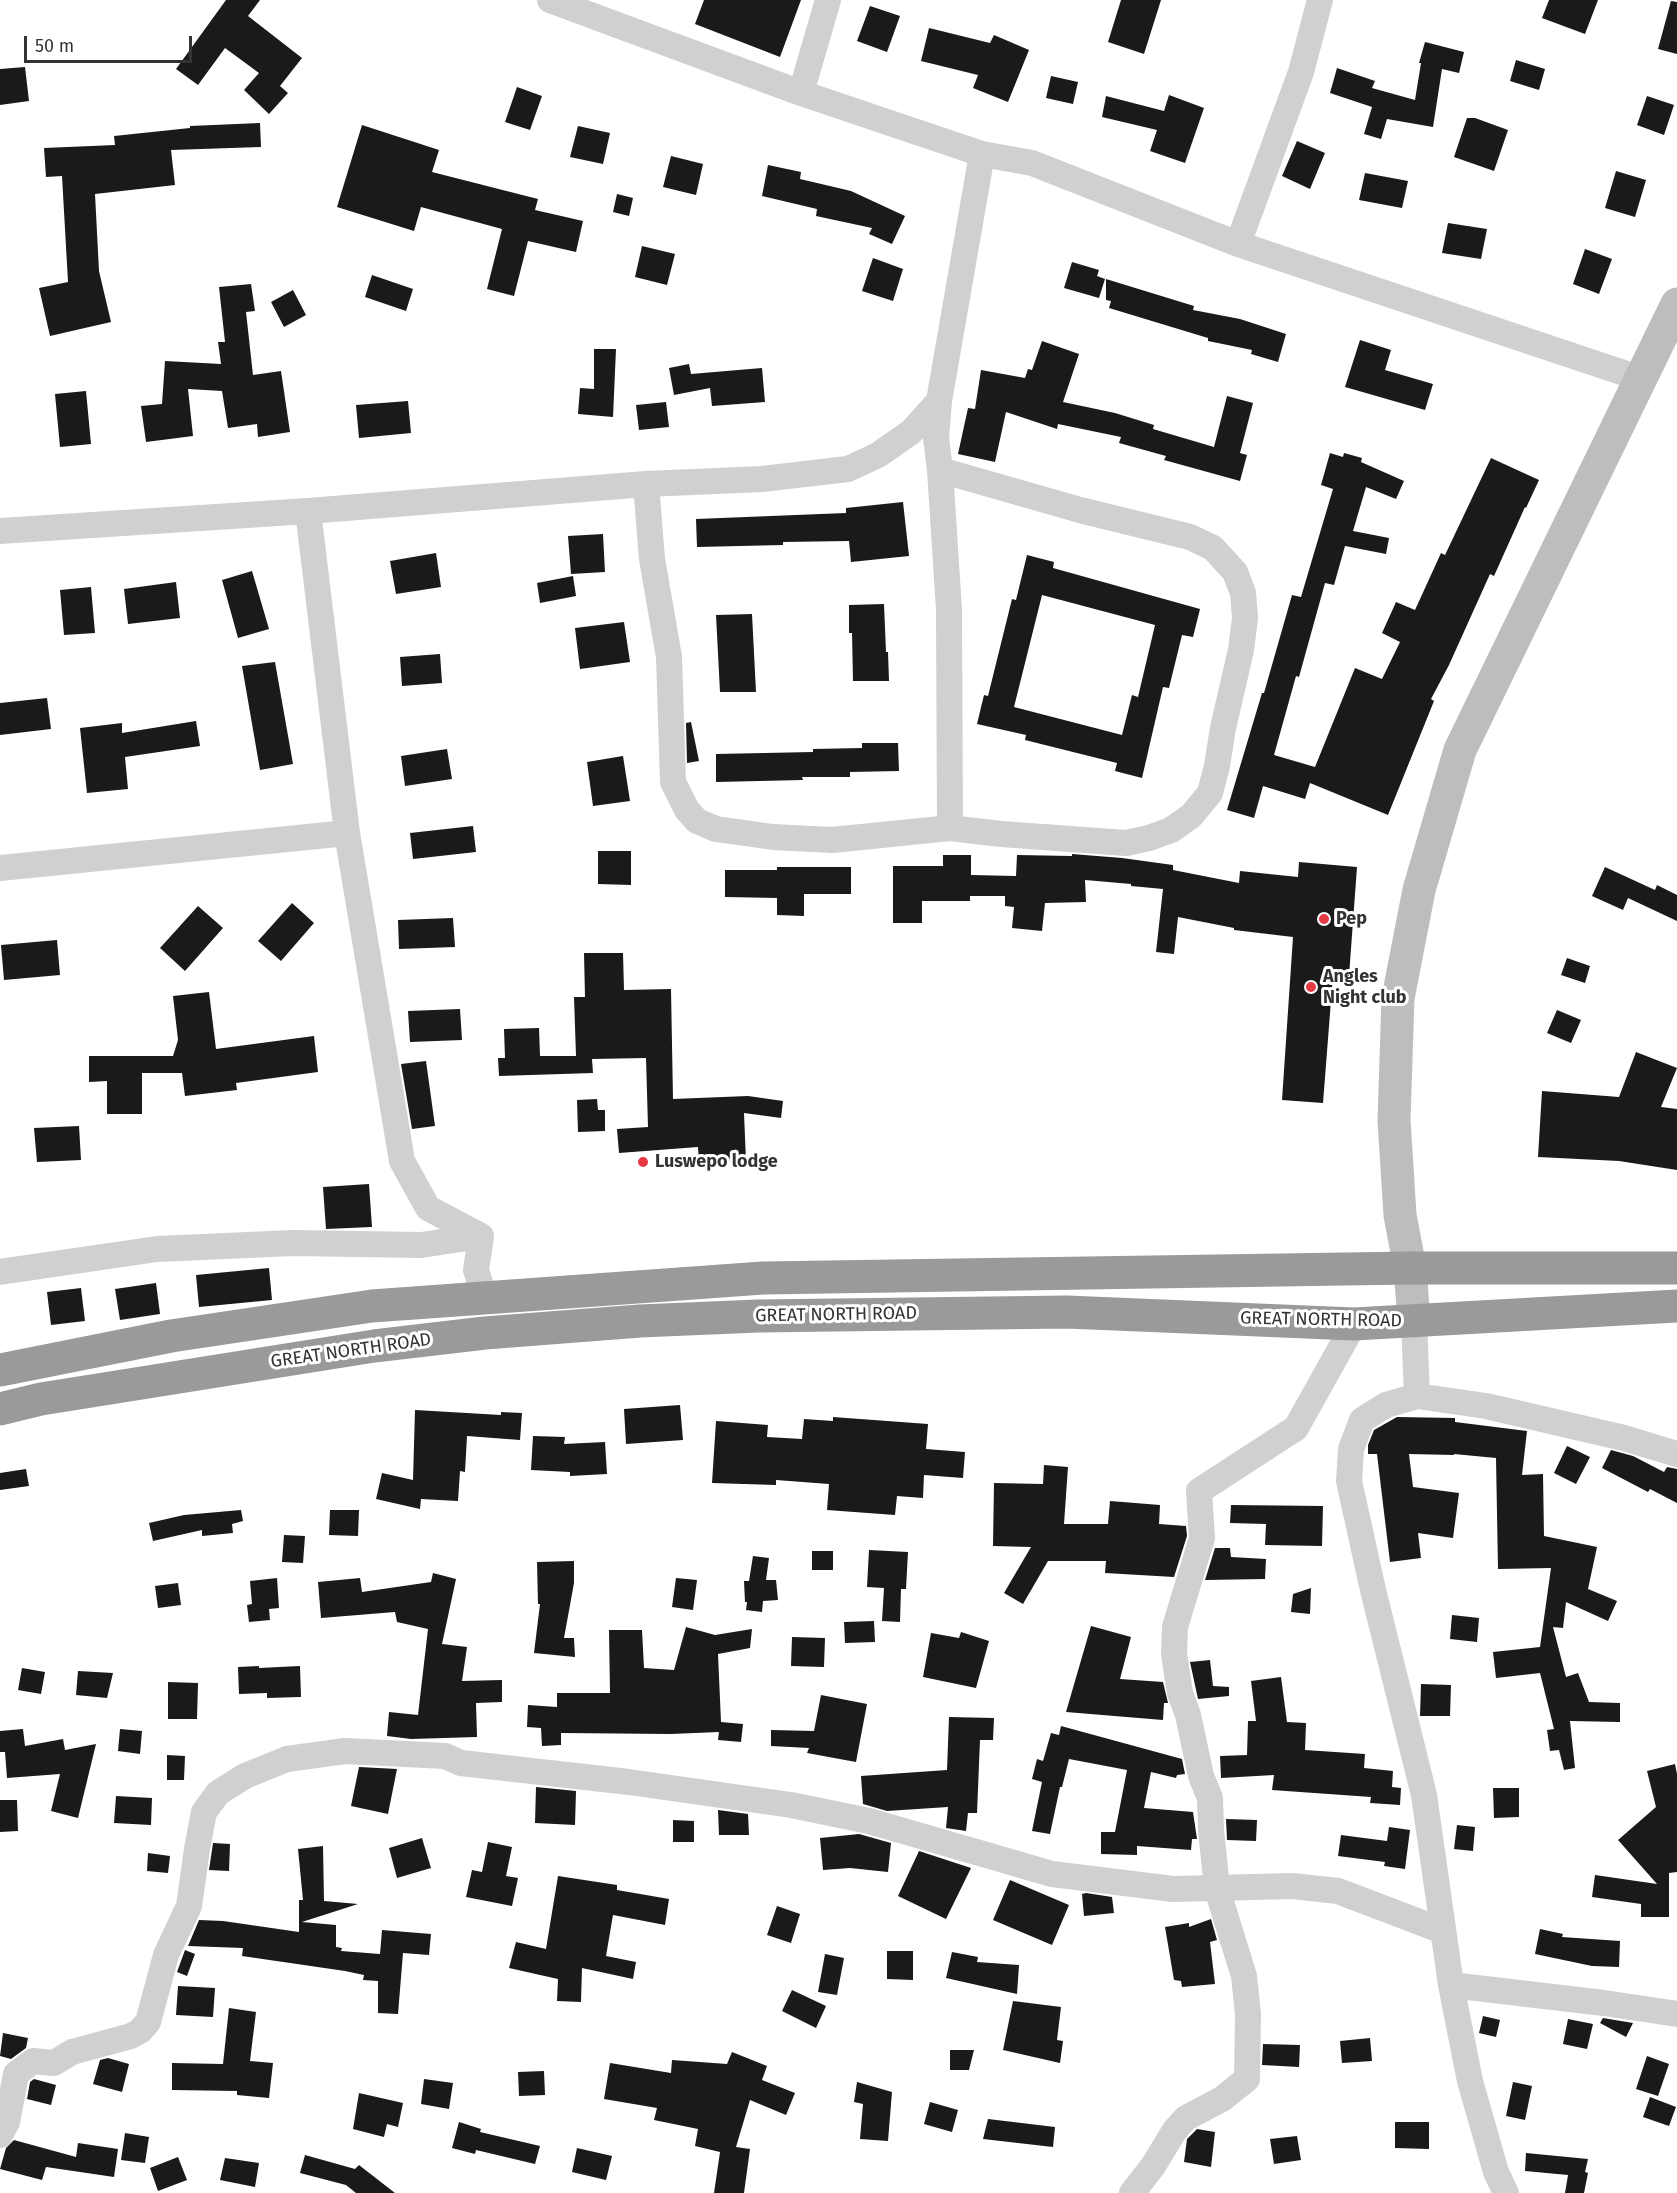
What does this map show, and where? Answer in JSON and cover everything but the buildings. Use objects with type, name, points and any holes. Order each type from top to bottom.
[{"type":"highway","name":"GREAT NORTH ROAD","points":[[0,1370],[264,1321],[372,1306],[763,1278],[1410,1268],[1677,1268]]},
{"type":"highway","name":"GREAT NORTH ROAD","points":[[0,1409],[41,1399],[374,1346],[485,1333],[640,1321],[758,1316],[1067,1312],[1354,1323],[1677,1306]]},
{"type":"main road","points":[[1414,1321],[1410,1268],[1400,1215],[1394,1120],[1398,998],[1419,890],[1460,750],[1677,304]]},
{"type":"street","points":[[550,0],[801,93],[982,154],[1032,163],[1238,244],[1639,378]]},
{"type":"street","points":[[801,93],[828,0]]},
{"type":"street","points":[[1238,244],[1301,72],[1320,0]]},
{"type":"street","points":[[950,828],[949,610],[936,438],[939,401],[982,154]]},
{"type":"street","points":[[0,531],[308,511],[646,484],[762,479],[848,469],[878,455],[911,432],[939,401]]},
{"type":"street","points":[[646,484],[652,559],[669,657],[674,782],[687,810],[697,821],[716,829],[773,837],[832,840],[950,828],[1126,843],[1149,838],[1178,826],[1191,816],[1210,793],[1241,650],[1245,618],[1243,593],[1234,572],[1214,548],[1190,537],[1080,510],[940,470]]},
{"type":"street","points":[[308,511],[346,833],[402,1161],[428,1208],[481,1236]]},
{"type":"street","points":[[0,868],[346,833]]},
{"type":"street","points":[[0,1272],[157,1249],[292,1243],[421,1245],[481,1236]]},
{"type":"street","points":[[481,1236],[476,1270],[485,1299]]},
{"type":"street","points":[[1414,1321],[1417,1396]]},
{"type":"street","points":[[1132,2193],[1154,2166],[1175,2130],[1186,2118],[1222,2099],[1247,2079],[1248,2014],[1244,1976],[1217,1889],[1210,1798],[1201,1776],[1188,1715],[1180,1693],[1174,1654],[1176,1627],[1202,1538],[1198,1491],[1296,1428],[1354,1323]]},
{"type":"street","points":[[1506,2193],[1496,2172],[1470,2082],[1451,1985],[1424,1795],[1373,1590],[1349,1481],[1351,1449],[1362,1420],[1386,1405],[1417,1396],[1486,1406],[1624,1438],[1677,1454]]},
{"type":"street","points":[[0,2134],[7,2122],[16,2074],[33,2061],[54,2063],[72,2052],[130,2036],[140,2031],[148,2022],[166,1955],[189,1906],[196,1850],[204,1812],[218,1793],[245,1776],[287,1759],[345,1751],[445,1756],[461,1763],[791,1805],[869,1821],[1052,1874],[1173,1889],[1292,1886],[1338,1891],[1443,1931]]},
{"type":"street","points":[[1451,1985],[1677,2014]]},
{"type":"place","name":"Pep","points":[[1324,919]]},
{"type":"place","name":"Angles Night club","points":[[1311,987]]},
{"type":"place","name":"Luswepo lodge","points":[[643,1162]]}]
